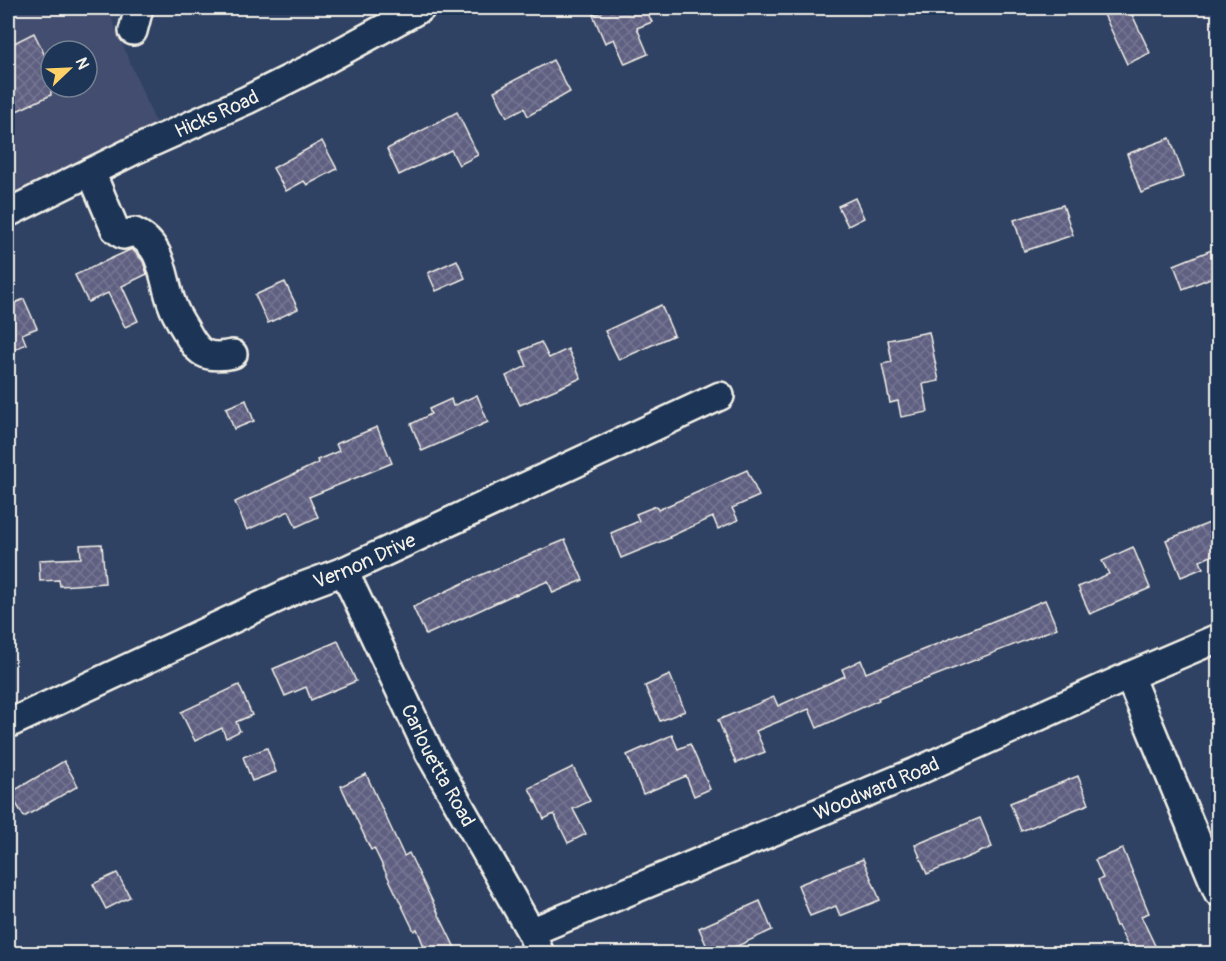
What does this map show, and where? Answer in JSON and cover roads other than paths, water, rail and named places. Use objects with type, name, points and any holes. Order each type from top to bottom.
[{"type":"street","name":"Hicks Road","points":[[8,213],[258,95],[421,8]]},
{"type":"street","points":[[91,172],[115,230],[123,235],[134,232],[144,236],[154,248],[163,269],[172,304],[196,349],[222,356],[233,354]]},
{"type":"street","name":"Vernon Drive","points":[[8,724],[301,587],[344,572],[720,396]]},
{"type":"street","name":"Carlouetta Road","points":[[344,572],[429,752],[535,943]]},
{"type":"street","name":"Woodward Road","points":[[535,943],[1218,638]]},
{"type":"street","points":[[1129,676],[1218,892]]}]
